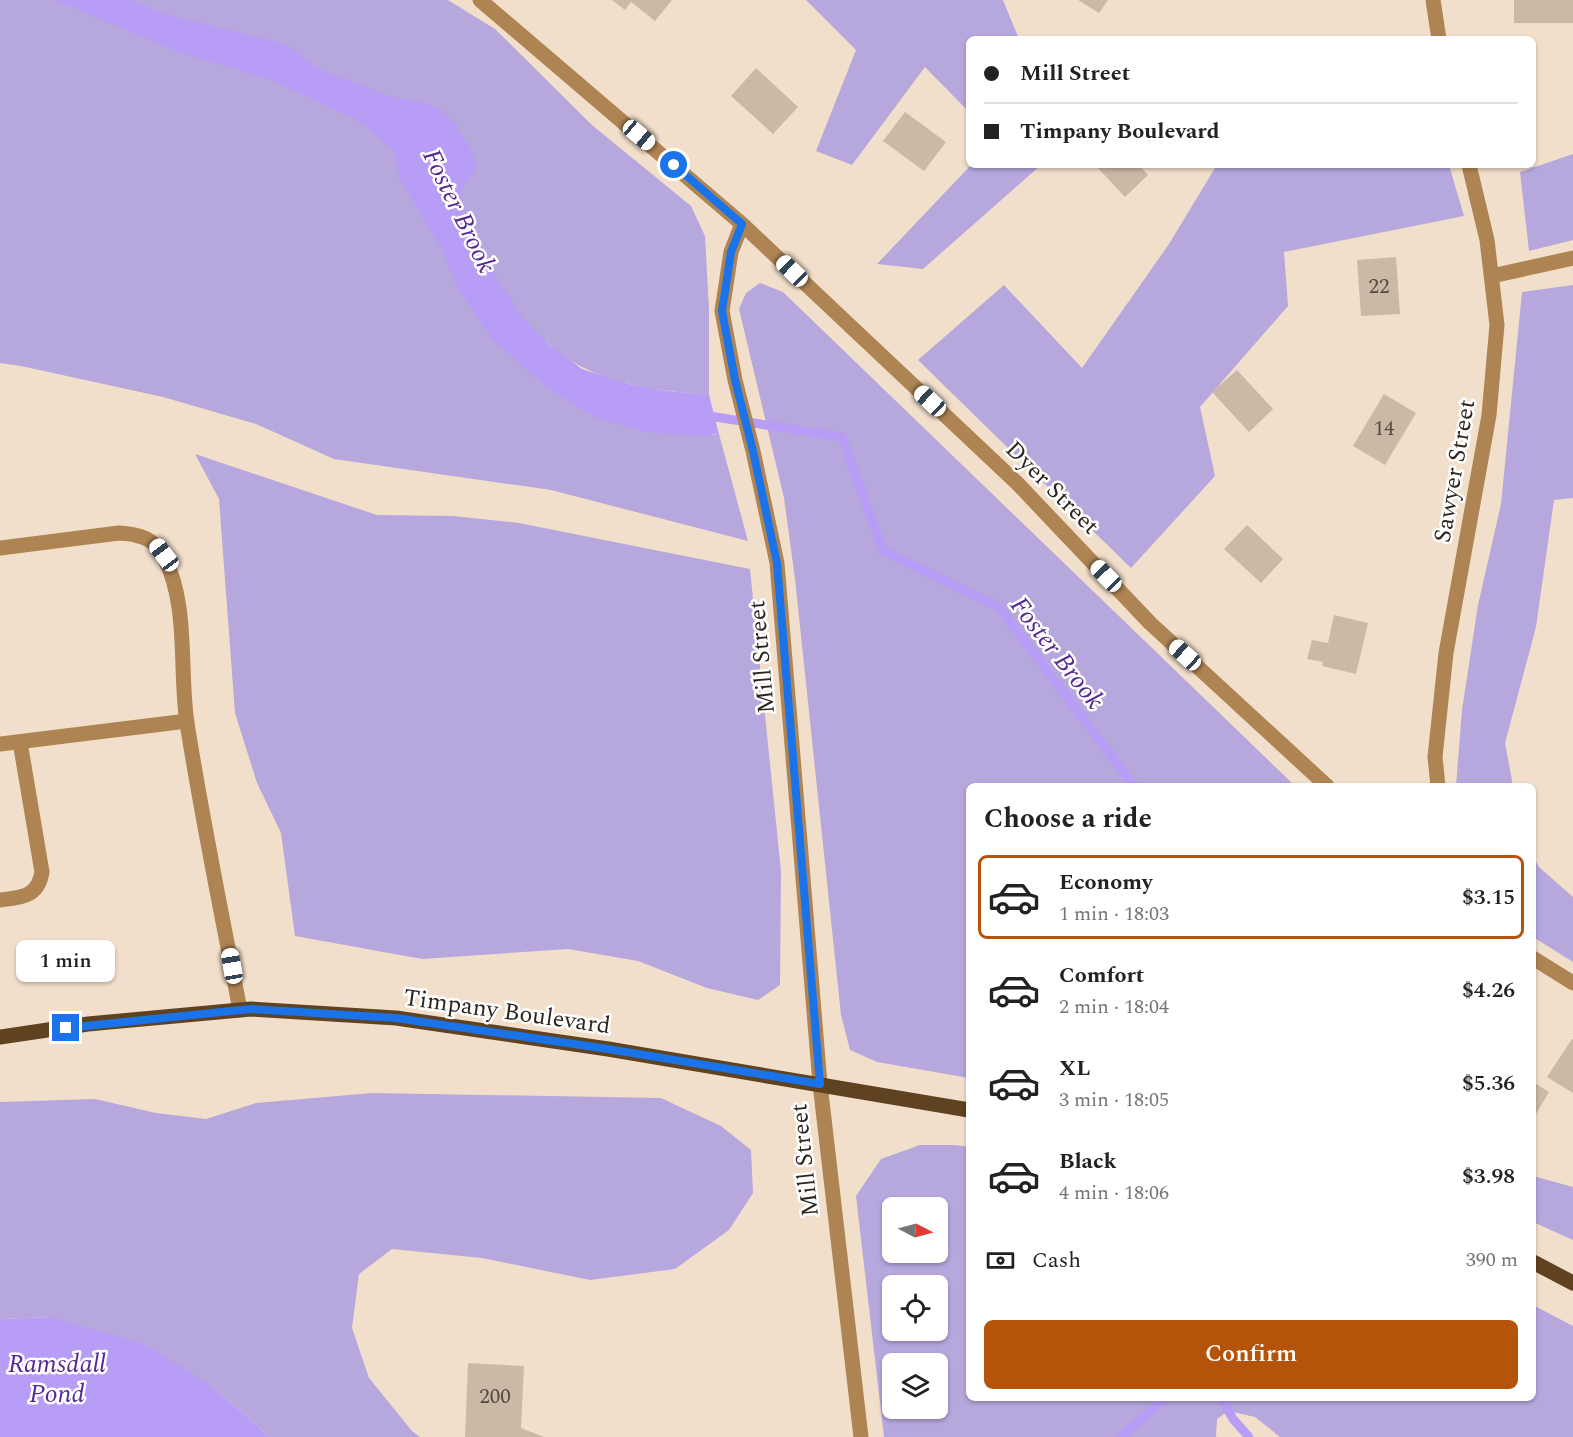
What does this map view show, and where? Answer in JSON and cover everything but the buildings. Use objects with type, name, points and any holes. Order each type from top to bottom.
[{"type":"main road","name":"Timpany Boulevard","points":[[0,1037],[88,1024],[240,1010],[396,1018],[608,1049],[966,1109]]},
{"type":"main road","points":[[1536,1264],[1573,1283]]},
{"type":"street","points":[[480,0],[742,224]]},
{"type":"street","points":[[1434,0],[1439,36]]},
{"type":"street","name":"Sawyer Street","points":[[1438,783],[1435,757],[1446,652],[1489,415],[1497,325],[1492,276],[1477,193],[1470,168]]},
{"type":"street","name":"Mill Street","points":[[742,224],[731,252],[722,311],[735,380],[777,563],[820,1084],[861,1437]]},
{"type":"street","name":"Dyer Street","points":[[742,224],[1017,483],[1150,623],[1324,783]]},
{"type":"street","points":[[1492,276],[1573,258]]},
{"type":"street","points":[[0,548],[119,533],[146,538],[155,544],[164,555],[178,601],[187,721],[240,1010]]},
{"type":"street","points":[[0,744],[187,721]]},
{"type":"street","points":[[0,900],[27,895],[34,891],[40,883],[42,872],[20,742]]},
{"type":"street","points":[[1536,960],[1573,982]]},
{"type":"shaded area","points":[[0,0],[448,0],[495,29],[592,125],[691,206],[705,236],[709,309],[709,395],[643,387],[622,382],[581,366],[562,355],[545,341],[568,376],[713,435],[719,434],[748,541],[551,490],[334,459],[256,424],[163,397],[0,363]]},
{"type":"shaded area","points":[[806,0],[1003,0],[1018,36],[966,36],[966,109],[925,67],[852,165],[816,151],[856,50]]},
{"type":"shaded area","points":[[1573,154],[1573,240],[1529,251],[1520,172]]},
{"type":"shaded area","points":[[968,168],[1038,168],[923,269],[877,264]]},
{"type":"shaded area","points":[[1215,168],[1450,168],[1464,216],[1284,252],[1288,306],[1200,407],[1215,476],[1131,568],[918,360],[1004,285],[1082,368],[1169,244]]},
{"type":"shaded area","points":[[760,283],[783,292],[1292,783],[966,783],[966,1077],[877,1062],[850,1050],[841,1015],[795,579],[784,498],[739,309],[746,293]]},
{"type":"shaded area","points":[[1573,285],[1573,498],[1554,500],[1536,627],[1505,743],[1512,783],[1456,783],[1462,710],[1478,605],[1501,504],[1522,292]]},
{"type":"shaded area","points":[[195,454],[377,515],[453,516],[519,523],[750,569],[781,871],[780,985],[758,1000],[707,988],[638,961],[568,949],[422,959],[295,936],[281,833],[257,783],[235,713],[219,499]]},
{"type":"shaded area","points":[[1536,862],[1539,867],[1573,897],[1573,962],[1536,939]]},
{"type":"shaded area","points":[[372,1093],[661,1098],[721,1126],[751,1150],[753,1193],[729,1230],[675,1269],[590,1280],[482,1258],[392,1249],[359,1274],[352,1328],[369,1378],[412,1431],[420,1437],[270,1437],[212,1386],[50,1317],[0,1319],[0,1102],[95,1099],[156,1113],[206,1119],[256,1103]]},
{"type":"shaded area","points":[[920,1145],[966,1147],[966,1401],[1536,1401],[1536,1307],[1573,1326],[1573,1437],[1280,1437],[1255,1417],[1228,1411],[1217,1419],[1216,1437],[884,1437],[856,1196],[881,1159]]},
{"type":"shaded area","points":[[1536,1177],[1573,1187],[1573,1240],[1536,1223]]},
{"type":"water","points":[[55,0],[130,0],[168,15],[285,44],[321,70],[389,96],[439,108],[455,124],[473,153],[476,170],[461,189],[464,217],[478,250],[524,319],[548,344],[582,369],[629,384],[709,395],[719,434],[696,436],[645,432],[594,417],[545,386],[491,338],[458,288],[442,250],[400,179],[394,151],[357,120],[269,79],[181,53]]},
{"type":"water","name":"Ramsdall Pond","points":[[50,1317],[144,1344],[212,1386],[270,1437],[0,1437],[0,1319]]},
{"type":"waterway","name":"Foster Brook","points":[[703,415],[842,437],[883,551],[999,607],[1132,783]]},
{"type":"waterway","name":"Foster Brook","points":[[1121,1437],[1163,1401]]},
{"type":"waterway","points":[[1223,1401],[1233,1419],[1249,1437]]},
{"type":"route","points":[[66,1028],[251,1009],[396,1018],[608,1049],[820,1084],[809,973],[777,563],[735,380],[722,311],[731,252],[742,224],[674,165]]}]
